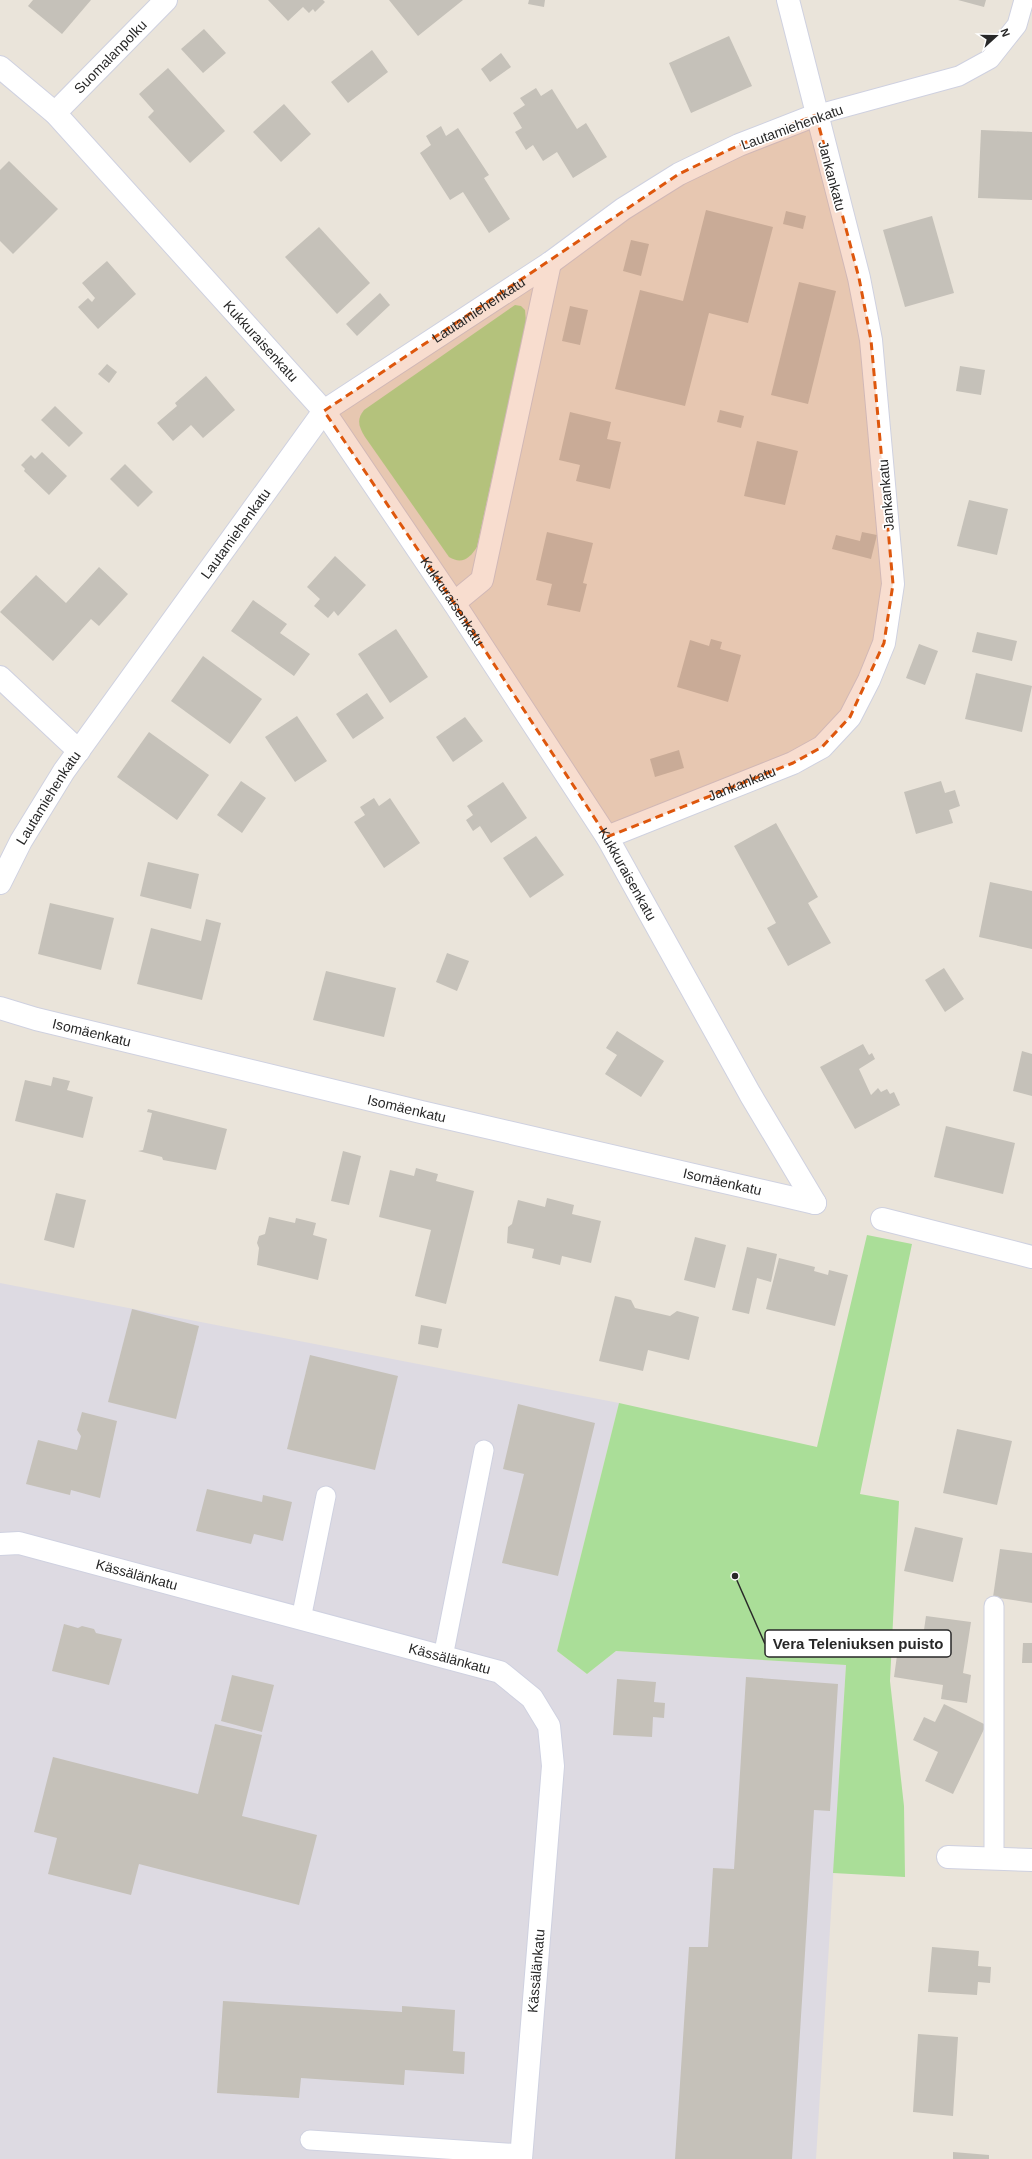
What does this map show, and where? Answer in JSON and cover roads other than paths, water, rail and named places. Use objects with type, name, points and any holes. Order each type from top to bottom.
[{"type":"street","name":"Suomalanpolku","points":[[55,113],[166,0]]},
{"type":"street","name":"Jankankatu","points":[[607,838],[793,763],[822,747],[850,717],[869,680],[884,643],[893,584],[871,340],[859,278],[816,115],[788,0]]},
{"type":"street","name":"Kukkuraisenkatu","points":[[0,67],[55,113],[324,411],[454,603],[607,838],[750,1094],[815,1203]]},
{"type":"street","name":"Lautamiehenkatu","points":[[0,883],[21,841],[64,771],[324,411],[550,263],[623,209],[680,174],[739,145],[816,115]]},
{"type":"street","name":"Lautamiehenkatu","points":[[454,603],[482,580],[550,263]]},
{"type":"street","points":[[0,677],[79,751]]},
{"type":"street","name":"Isomäenkatu","points":[[0,1008],[43,1020],[421,1112],[815,1203]]},
{"type":"street","points":[[882,1218],[1032,1257]]},
{"type":"street","name":"Kässälänkatu","points":[[0,1544],[19,1543],[500,1672],[532,1698],[549,1726],[553,1766],[521,2156]]},
{"type":"street","points":[[948,1857],[1032,1860]]},
{"type":"lane","name":"Lautamiehenkatu","points":[[816,115],[959,76],[984,63],[990,59],[1017,25],[1024,0]]},
{"type":"lane","points":[[443,1657],[484,1450]]},
{"type":"lane","points":[[301,1619],[326,1496]]},
{"type":"lane","points":[[994,1606],[994,1859]]},
{"type":"lane","points":[[310,2140],[521,2156]]},
{"type":"place","name":"Vera Teleniuksen puisto","points":[[735,1576]]}]
